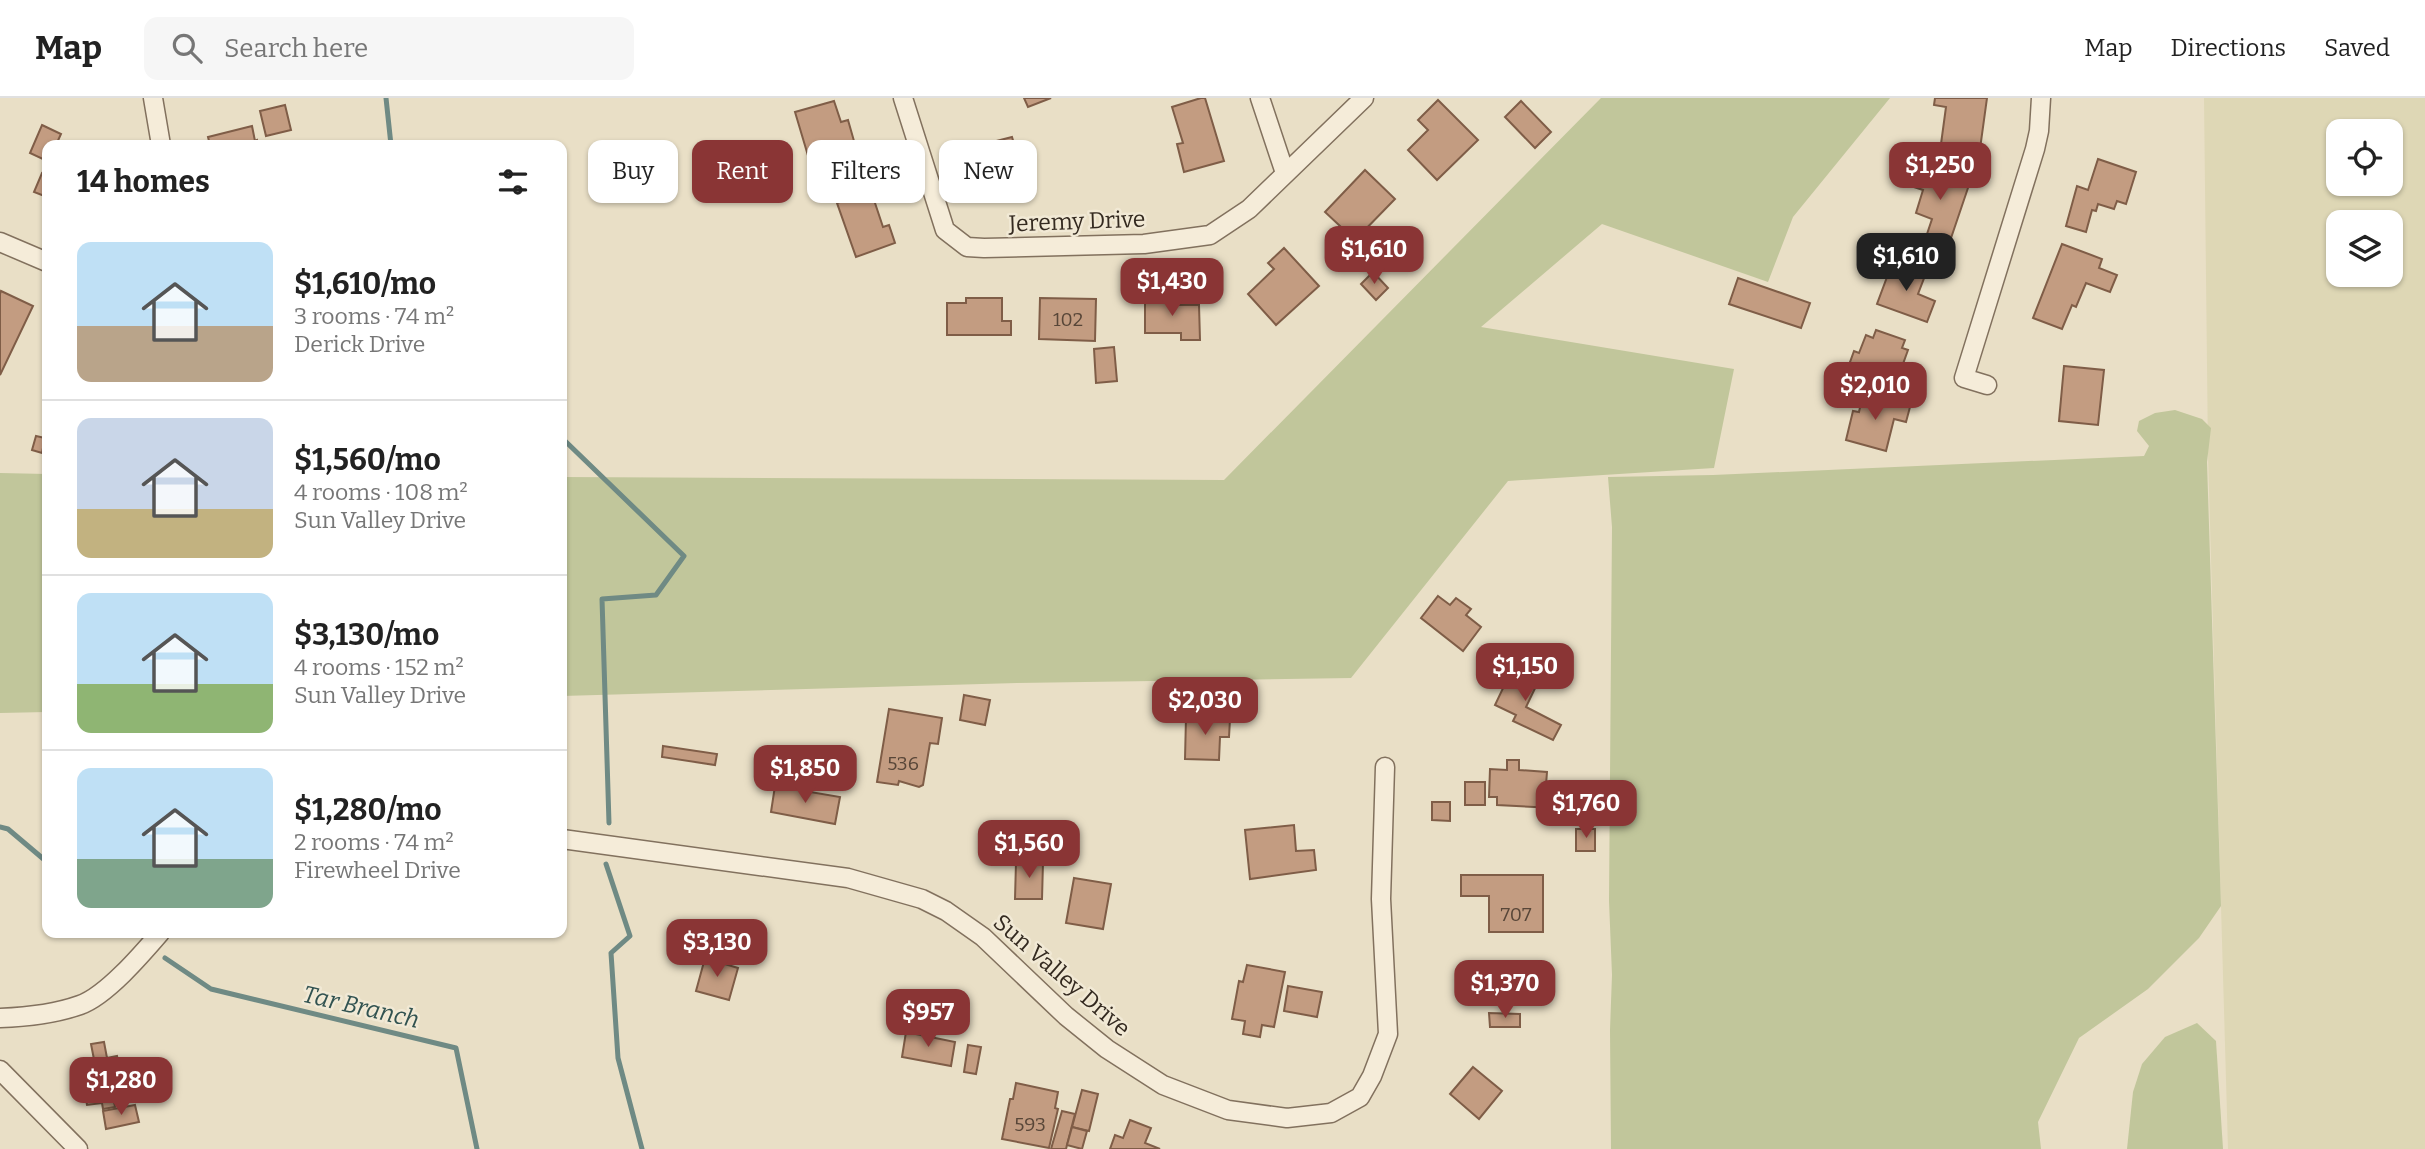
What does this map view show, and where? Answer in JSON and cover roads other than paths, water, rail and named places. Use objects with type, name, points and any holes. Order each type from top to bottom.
[{"type":"street","points":[[153,98],[160,140]]},
{"type":"street","name":"Jeremy Drive","points":[[903,98],[945,230],[967,247],[1005,248],[1144,244],[1210,235],[1249,209],[1364,98]]},
{"type":"street","points":[[1260,98],[1285,173]]},
{"type":"street","points":[[1987,385],[1964,378],[2035,149],[2041,98]]},
{"type":"street","points":[[0,242],[42,260]]},
{"type":"street","name":"Sun Valley Drive","points":[[567,840],[848,878],[922,899],[946,911],[983,937],[1066,1016],[1107,1049],[1163,1085],[1228,1110],[1287,1118],[1331,1112],[1360,1097],[1388,1034],[1381,899],[1385,767]]},
{"type":"street","points":[[0,1018],[32,1016],[83,1004],[114,982],[155,938]]},
{"type":"street","points":[[0,1070],[78,1149]]},
{"type":"waterway","points":[[386,98],[390,140]]},
{"type":"waterway","points":[[567,443],[684,556],[656,595],[602,599],[609,823]]},
{"type":"waterway","name":"Tar Branch","points":[[0,827],[8,829],[42,858]]},
{"type":"waterway","points":[[606,864],[630,936],[611,953],[618,1058],[642,1149]]},
{"type":"waterway","name":"Tar Branch","points":[[165,958],[211,989],[456,1048],[477,1149]]}]
